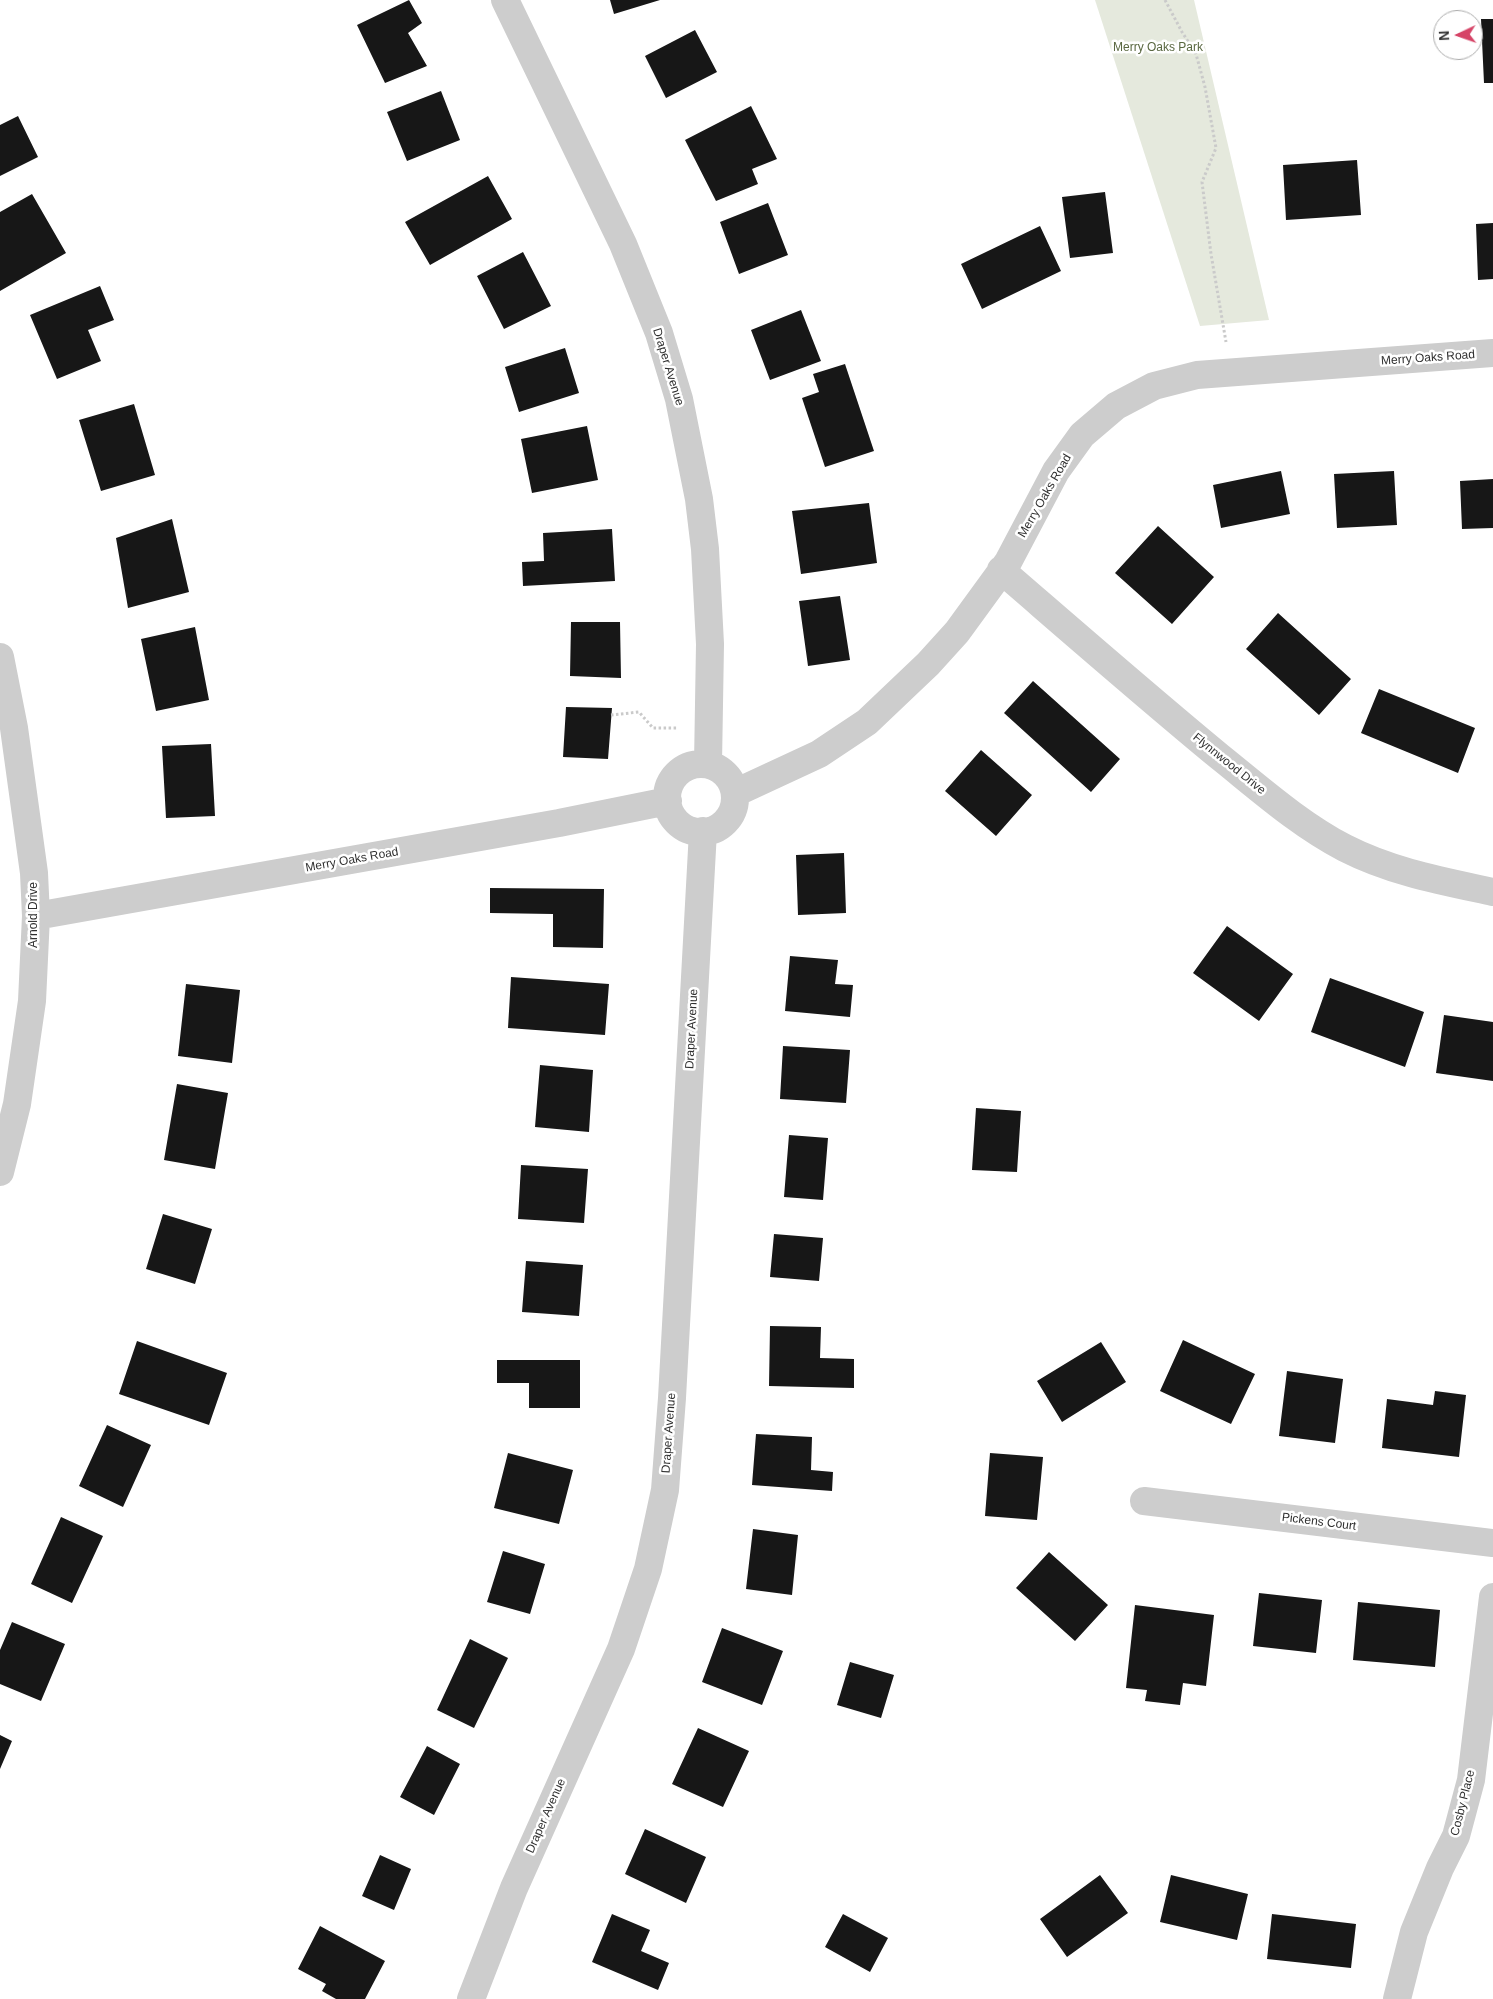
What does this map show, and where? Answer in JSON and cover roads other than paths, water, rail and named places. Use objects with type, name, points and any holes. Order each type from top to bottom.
[{"type":"street","name":"Draper Avenue","points":[[504,0],[623,244],[659,333],[679,399],[699,499],[705,549],[710,644],[708,764]]},
{"type":"street","name":"Merry Oaks Road","points":[[735,793],[819,754],[867,722],[928,664],[957,632],[1001,570],[1056,471],[1082,435],[1116,406],[1154,386],[1197,374],[1493,354]]},
{"type":"street","name":"Flynnwood Drive","points":[[1001,570],[1173,719],[1293,816],[1344,847],[1382,864],[1428,878],[1493,892]]},
{"type":"street","name":"Arnold Drive","points":[[0,657],[14,728],[34,873],[36,916],[32,1001],[17,1104],[0,1172]]},
{"type":"street","points":[[698,764],[708,764],[726,774],[732,783],[735,793],[735,804],[731,815],[714,830],[703,832],[693,831],[680,823],[670,811],[668,801],[668,790],[672,780],[687,767],[698,764]]},
{"type":"street","name":"Merry Oaks Road","points":[[36,916],[559,823],[668,801]]},
{"type":"street","name":"Draper Avenue","points":[[471,1999],[514,1888],[622,1648],[648,1569],[664,1490],[672,1398],[703,832]]},
{"type":"street","name":"Pickens Court","points":[[1144,1501],[1493,1543]]},
{"type":"street","name":"Cosby Place","points":[[1397,1999],[1404,1964],[1414,1932],[1440,1868],[1456,1836],[1471,1780],[1493,1597]]},
{"type":"park label","name":"Merry Oaks Park","points":[[1158,48]]}]
